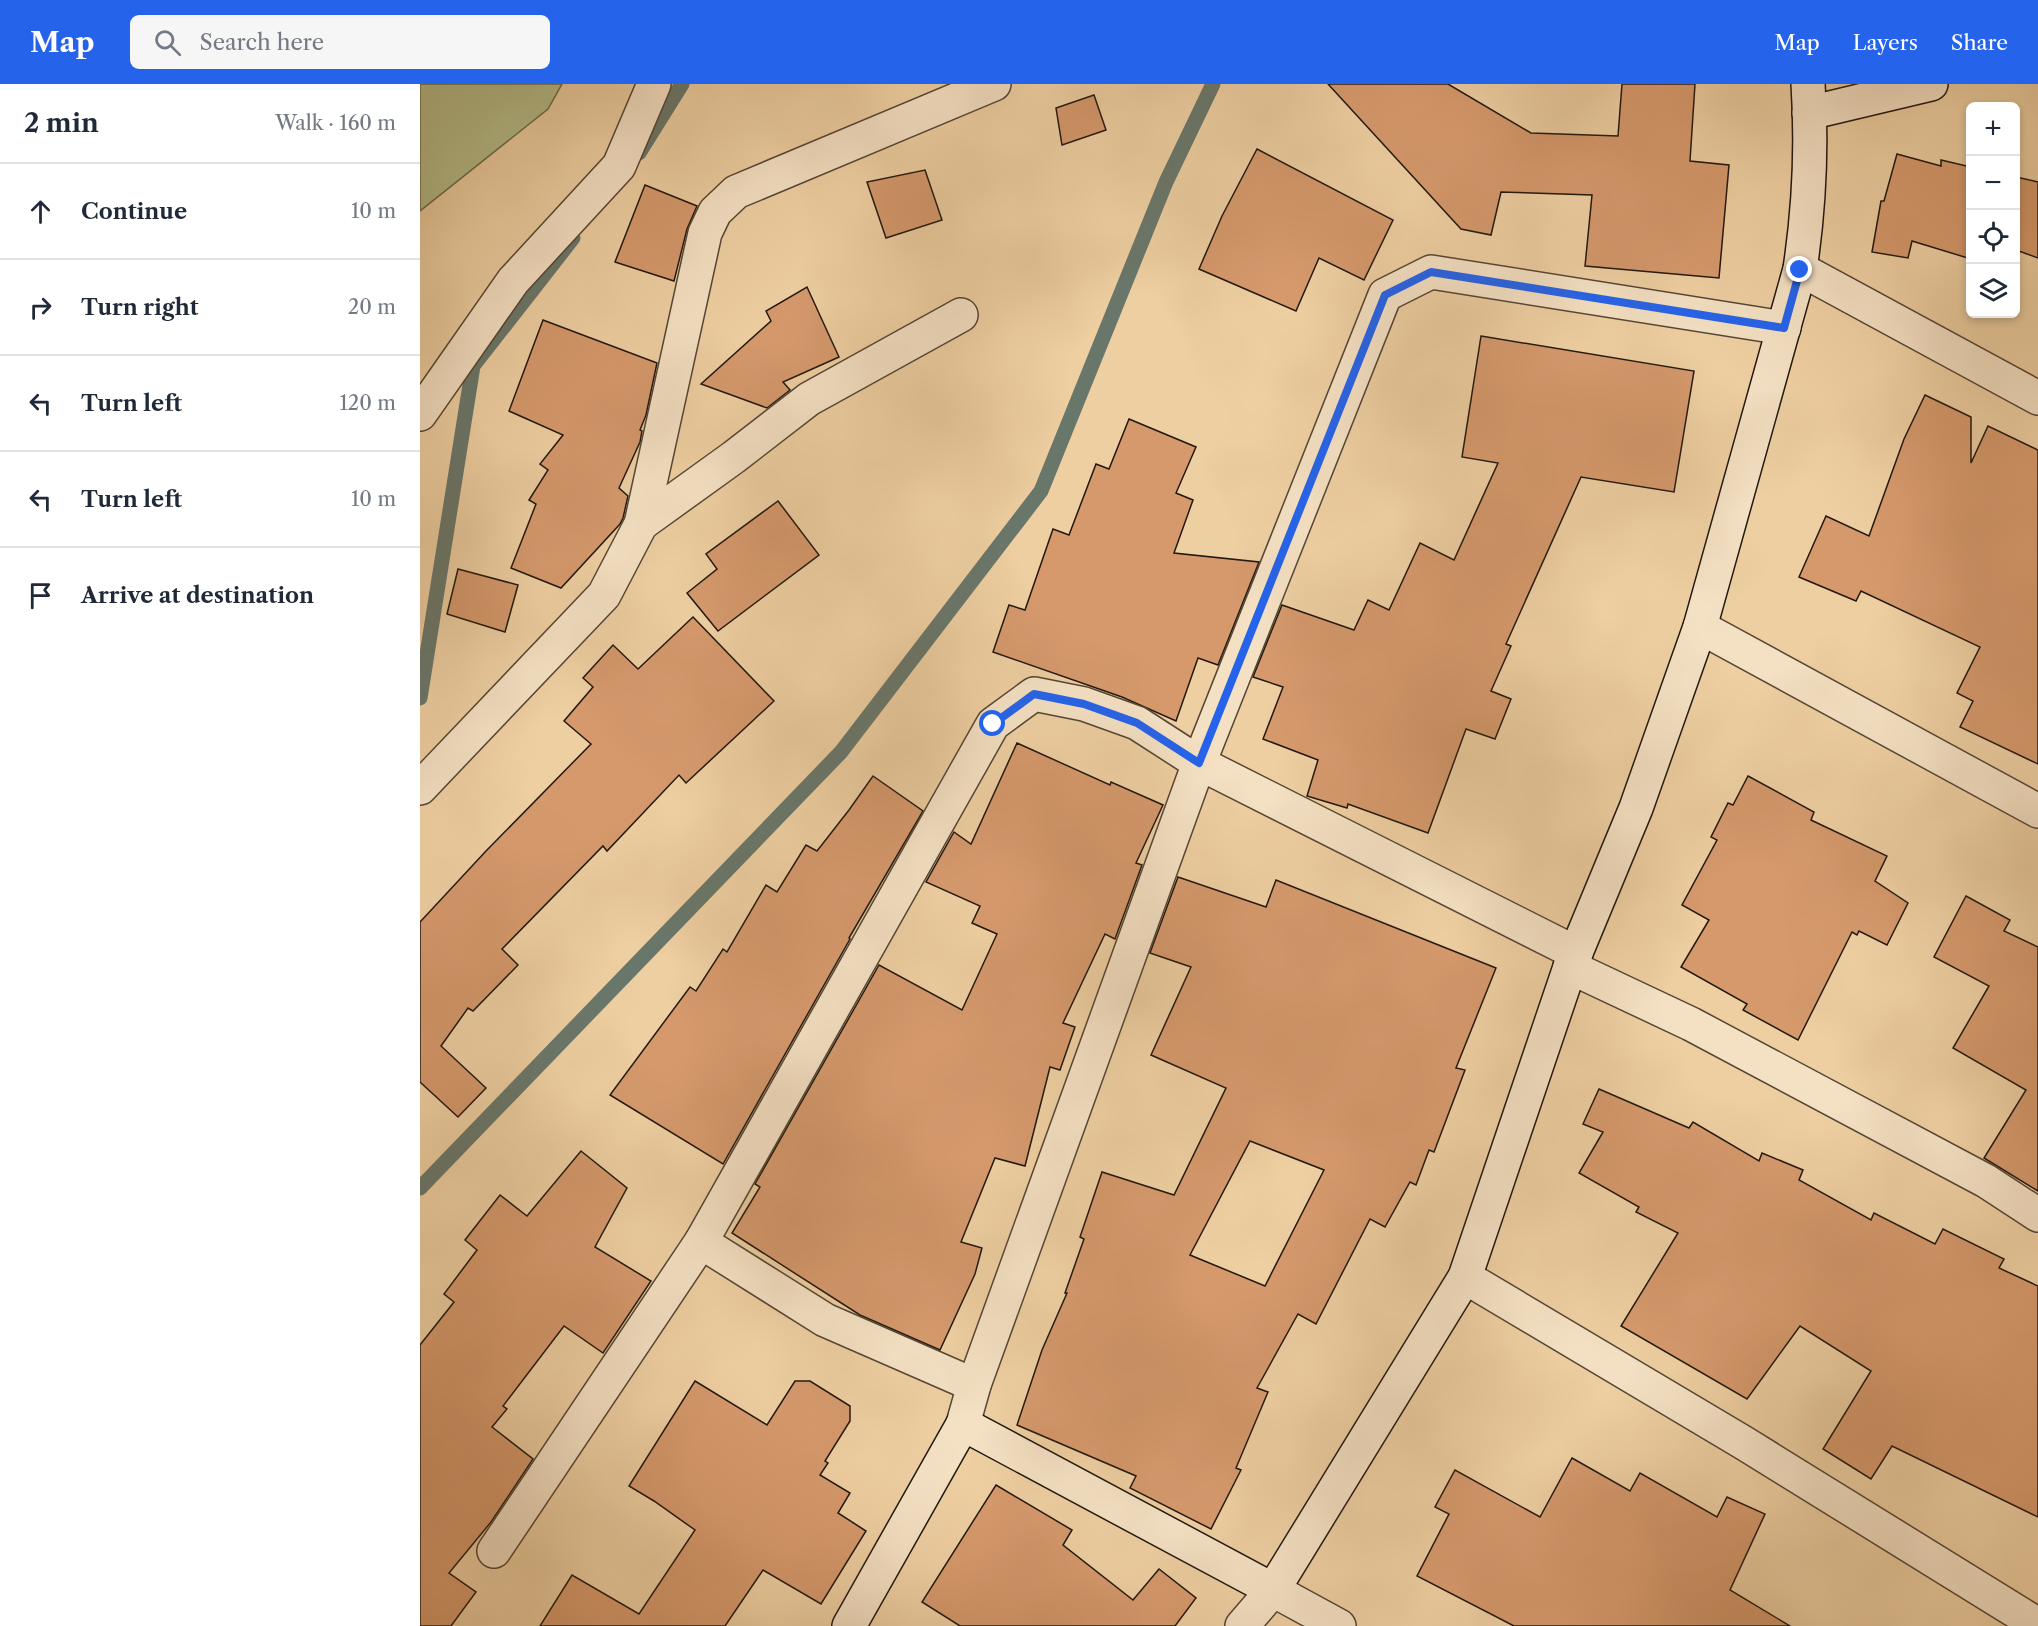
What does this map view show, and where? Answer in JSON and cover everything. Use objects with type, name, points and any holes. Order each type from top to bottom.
[{"type":"street","points":[[420,414],[513,281],[619,166],[654,84]]},
{"type":"street","points":[[420,788],[604,595],[641,524],[705,233],[715,212],[736,192],[994,84]]},
{"type":"street","points":[[1242,1626],[1273,1590],[1465,1277],[1573,960],[1636,808],[1700,627],[1800,270],[1806,232],[1809,99],[1931,84]]},
{"type":"street","points":[[1800,270],[2038,398]]},
{"type":"street","points":[[849,1626],[963,1424],[974,1385],[1199,763],[1385,295],[1431,272],[1784,328]]},
{"type":"street","points":[[641,524],[809,399],[961,315]]},
{"type":"street","points":[[1700,627],[2038,812]]},
{"type":"street","points":[[494,1551],[701,1242],[993,724],[1034,694],[1084,704],[1137,723],[1199,763],[1986,1181],[2038,1215]]},
{"type":"street","points":[[701,1242],[825,1320],[974,1385]]},
{"type":"street","points":[[1465,1277],[1744,1443],[2038,1625]]},
{"type":"street","points":[[963,1424],[1339,1626]]},
{"type":"green space","points":[[420,84],[562,84],[548,109],[420,211]]},
{"type":"building","points":[[1328,84],[1448,84],[1531,133],[1618,136],[1622,84],[1695,84],[1690,161],[1729,165],[1719,278],[1585,266],[1592,195],[1501,192],[1491,235],[1461,229]]},
{"type":"building","points":[[1094,95],[1106,130],[1062,145],[1056,108]]},
{"type":"building","points":[[1257,149],[1393,220],[1364,280],[1319,258],[1296,311],[1199,269],[1222,216]]},
{"type":"building","points":[[1897,154],[1941,166],[1941,160],[1966,166],[1966,257],[1912,241],[1908,258],[1872,252],[1881,201],[1884,201]]},
{"type":"building","points":[[925,170],[942,220],[886,238],[867,182]]},
{"type":"building","points":[[2020,178],[2038,182],[2038,258],[2020,251]]},
{"type":"building","points":[[645,185],[697,206],[687,229],[674,281],[615,262]]},
{"type":"building","points":[[807,287],[839,357],[783,382],[790,390],[767,408],[701,384],[771,321],[766,311]]},
{"type":"building","points":[[543,320],[657,363],[646,415],[640,430],[642,431],[640,442],[619,488],[628,496],[623,518],[561,588],[511,568],[536,504],[529,500],[548,470],[540,464],[563,435],[509,411]]},
{"type":"building","points":[[1481,336],[1694,371],[1674,492],[1581,477],[1506,644],[1511,646],[1491,691],[1511,699],[1495,739],[1466,729],[1428,833],[1348,804],[1347,808],[1307,796],[1318,760],[1263,739],[1283,687],[1253,677],[1282,605],[1354,630],[1368,600],[1389,610],[1420,543],[1454,560],[1498,463],[1462,457]]},
{"type":"building","points":[[1925,395],[1971,417],[1971,463],[1988,426],[2038,450],[2038,764],[1960,727],[1973,701],[1957,693],[1980,647],[1861,591],[1856,601],[1799,577],[1826,516],[1869,536],[1904,439]]},
{"type":"building","points":[[1129,419],[1196,447],[1176,493],[1193,500],[1174,553],[1259,562],[1218,665],[1198,658],[1176,721],[1122,697],[993,652],[1009,605],[1025,610],[1053,529],[1069,535],[1096,464],[1109,469]]},
{"type":"building","points":[[778,501],[819,555],[718,631],[687,593],[717,569],[706,554]]},
{"type":"building","points":[[458,569],[518,585],[505,632],[447,614]]},
{"type":"building","points":[[693,617],[774,701],[686,783],[679,775],[607,851],[603,846],[502,949],[518,965],[473,1011],[468,1008],[441,1046],[486,1088],[458,1117],[420,1082],[420,922],[591,744],[564,721],[593,687],[583,678],[613,645],[638,669]]},
{"type":"building","points":[[1017,743],[1110,785],[1111,782],[1163,805],[1136,863],[1142,865],[1115,939],[1105,934],[1063,1023],[1075,1027],[1060,1070],[1050,1067],[1025,1166],[995,1158],[961,1242],[982,1248],[975,1274],[940,1350],[860,1315],[732,1233],[760,1187],[755,1184],[879,965],[962,1010],[997,934],[972,923],[980,906],[926,882],[954,832],[971,844]]},
{"type":"building","points":[[873,776],[923,811],[723,1164],[610,1095],[690,987],[696,991],[723,949],[727,952],[766,885],[777,892],[806,845],[817,851]]},
{"type":"building","points":[[1748,776],[1814,812],[1811,820],[1887,856],[1875,881],[1908,903],[1887,945],[1859,931],[1857,935],[1852,932],[1798,1040],[1743,1010],[1747,1004],[1681,967],[1709,920],[1682,905],[1717,840],[1711,837],[1728,803],[1733,805]]},
{"type":"building","points":[[1178,877],[1266,907],[1276,880],[1496,968],[1456,1068],[1465,1070],[1434,1152],[1429,1150],[1416,1185],[1410,1182],[1385,1227],[1370,1219],[1316,1324],[1298,1314],[1257,1388],[1268,1392],[1236,1468],[1241,1470],[1211,1529],[1130,1488],[1136,1476],[1017,1425],[1042,1350],[1067,1293],[1065,1293],[1084,1239],[1080,1237],[1102,1172],[1174,1195],[1226,1088],[1151,1055],[1191,967],[1150,953]],"holes":[[[1250,1141],[1324,1170],[1265,1286],[1190,1255]]]},
{"type":"building","points":[[1966,896],[2010,920],[2004,931],[2038,947],[2038,1191],[1984,1158],[2026,1090],[1953,1048],[1989,986],[1934,957]]},
{"type":"building","points":[[1599,1089],[1689,1128],[1693,1122],[1759,1161],[1762,1153],[1803,1170],[1799,1180],[1871,1220],[1874,1213],[1935,1244],[1943,1229],[2004,1259],[1999,1268],[2038,1286],[2038,1517],[1892,1446],[1871,1479],[1823,1449],[1871,1371],[1800,1326],[1747,1399],[1621,1326],[1678,1233],[1636,1212],[1639,1207],[1579,1173],[1603,1132],[1583,1124]]},
{"type":"building","points":[[581,1151],[627,1188],[595,1247],[651,1281],[603,1353],[564,1326],[503,1406],[507,1409],[492,1427],[533,1459],[491,1522],[449,1573],[476,1592],[451,1626],[420,1626],[420,1345],[454,1302],[444,1294],[477,1250],[465,1240],[500,1195],[527,1216]]},
{"type":"building","points":[[695,1381],[767,1425],[795,1381],[810,1381],[850,1406],[850,1421],[825,1461],[828,1463],[820,1475],[850,1493],[838,1513],[866,1531],[821,1604],[763,1570],[725,1626],[540,1626],[572,1575],[639,1614],[695,1530],[629,1486]]},
{"type":"building","points":[[1572,1458],[1630,1491],[1640,1473],[1717,1517],[1727,1497],[1765,1514],[1730,1590],[1790,1626],[1514,1626],[1417,1576],[1449,1514],[1435,1507],[1455,1470],[1540,1517]]},
{"type":"building","points":[[996,1485],[1072,1530],[1063,1545],[1133,1600],[1159,1569],[1196,1598],[1175,1626],[960,1626],[922,1602]]},
{"type":"waterway","points":[[639,153],[682,84]]},
{"type":"waterway","points":[[420,1188],[841,752],[1041,491],[1166,182],[1213,84]]},
{"type":"waterway","points":[[420,698],[473,366],[573,238]]},
{"type":"route","points":[[993,724],[1034,694],[1084,704],[1137,723],[1199,763],[1385,295],[1431,272],[1784,328],[1800,270]]}]
